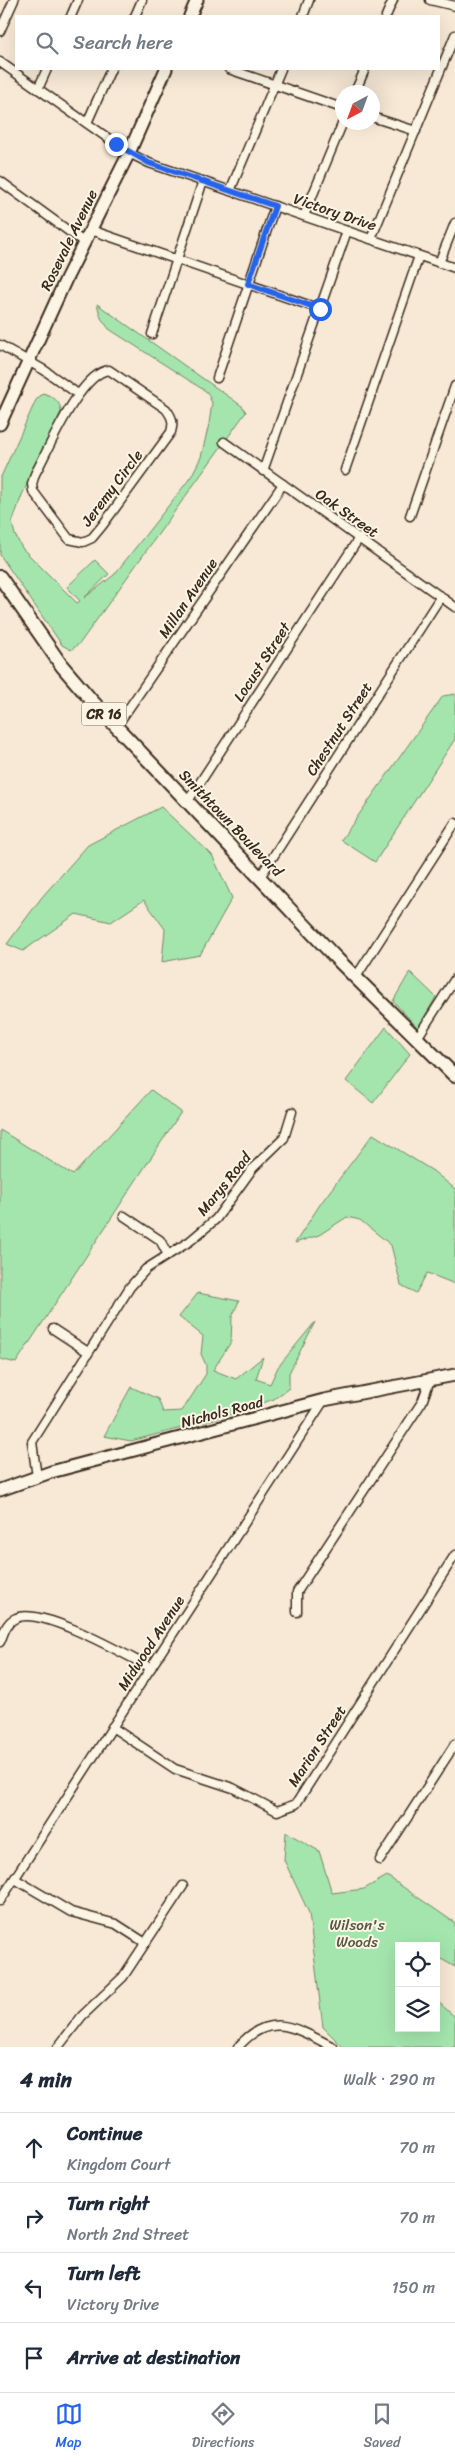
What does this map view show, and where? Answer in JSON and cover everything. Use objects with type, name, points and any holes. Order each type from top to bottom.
[{"type":"main road","name":"Smithtown Boulevard","points":[[0,577],[62,666],[116,727],[356,977],[455,1076]]},
{"type":"street","points":[[0,31],[14,0]]},
{"type":"street","points":[[71,15],[78,0]]},
{"type":"street","points":[[135,15],[142,0]]},
{"type":"street","points":[[190,15],[197,0]]},
{"type":"street","points":[[303,15],[309,0]]},
{"type":"street","points":[[386,15],[393,0]]},
{"type":"street","points":[[430,0],[455,6]]},
{"type":"street","points":[[371,239],[455,35]]},
{"type":"street","name":"Victory Drive","points":[[0,62],[128,152],[149,163],[455,268]]},
{"type":"street","points":[[38,89],[47,70]]},
{"type":"street","points":[[86,123],[111,70]]},
{"type":"street","name":"Rosevale Avenue","points":[[0,424],[66,279],[85,243],[166,70]]},
{"type":"street","points":[[232,70],[335,105]]},
{"type":"street","points":[[230,191],[281,70]]},
{"type":"street","points":[[358,85],[364,70]]},
{"type":"street","points":[[380,120],[416,131]]},
{"type":"street","points":[[304,216],[339,130]]},
{"type":"street","points":[[0,181],[85,243]]},
{"type":"street","points":[[152,334],[203,181]]},
{"type":"street","points":[[217,378],[275,206]]},
{"type":"street","points":[[438,263],[455,223]]},
{"type":"street","points":[[91,230],[320,309]]},
{"type":"street","points":[[263,470],[347,231]]},
{"type":"street","points":[[345,470],[419,256]]},
{"type":"street","points":[[0,345],[44,370],[78,394]]},
{"type":"street","name":"Jeremy Circle","points":[[109,370],[166,409],[172,416],[173,424],[171,432],[102,526],[92,538],[83,542],[69,539],[63,534],[39,501],[32,484],[35,474],[78,394],[101,371],[109,370]]},
{"type":"street","points":[[410,516],[455,386]]},
{"type":"street","name":"Oak Street","points":[[224,442],[455,607]]},
{"type":"street","name":"Millan Avenue","points":[[116,727],[283,484]]},
{"type":"street","name":"Locust Street","points":[[188,801],[359,538]]},
{"type":"street","name":"Chestnut Street","points":[[260,877],[441,596]]},
{"type":"street","points":[[356,977],[455,823]]},
{"type":"street","points":[[417,1038],[455,979]]},
{"type":"street","name":"Marys Road","points":[[37,1477],[32,1442],[130,1287],[146,1269],[190,1242],[216,1219],[253,1168],[284,1138],[292,1112]]},
{"type":"street","points":[[124,1216],[160,1240],[168,1254]]},
{"type":"street","points":[[54,1329],[88,1352]]},
{"type":"street","name":"Nichols Road","points":[[0,1490],[37,1477],[324,1400],[455,1375]]},
{"type":"street","points":[[297,1612],[297,1592],[422,1402],[430,1380]]},
{"type":"street","name":"Midwood Avenue","points":[[0,1901],[324,1400]]},
{"type":"street","name":"Marion Street","points":[[112,1727],[175,1768],[233,1788],[277,1811],[296,1804],[455,1555]]},
{"type":"street","points":[[0,1642],[6,1626],[16,1618],[31,1615],[61,1624],[151,1668]]},
{"type":"street","points":[[380,1860],[455,1744]]},
{"type":"street","points":[[14,1879],[71,1912],[116,1924],[144,1942]]},
{"type":"street","points":[[58,2047],[82,2016],[110,1992],[122,1977],[182,1886]]},
{"type":"street","points":[[238,2047],[247,2037],[263,2028],[278,2024],[297,2030],[333,2047]]},
{"type":"green space","points":[[97,304],[242,406],[246,412],[80,643],[71,650],[62,645],[0,555],[0,479],[36,400],[43,393],[50,396],[58,402],[61,412],[22,495],[12,523],[15,535],[22,548],[77,603],[80,601],[67,587],[95,560],[109,574],[84,598],[114,575],[191,477],[201,457],[212,403],[207,392],[109,329],[101,318]]},
{"type":"green space","points":[[455,694],[455,739],[375,862],[341,840],[443,696]]},
{"type":"green space","points":[[161,807],[212,855],[232,898],[200,955],[162,962],[165,929],[144,900],[111,922],[76,914],[23,951],[7,944],[42,897],[88,845]]},
{"type":"green space","points":[[410,972],[436,997],[418,1028],[393,1001]]},
{"type":"green space","points":[[386,1027],[410,1054],[373,1103],[346,1081]]},
{"type":"green space","points":[[151,1090],[181,1112],[16,1363],[0,1359],[0,1130],[73,1175]]},
{"type":"green space","points":[[373,1134],[433,1171],[455,1189],[455,1284],[427,1273],[416,1293],[401,1285],[391,1245],[360,1220],[347,1217],[319,1235],[295,1243],[321,1203]]},
{"type":"green space","points":[[198,1293],[239,1301],[232,1317],[231,1342],[213,1370],[236,1379],[263,1357],[256,1379],[270,1384],[278,1367],[315,1322],[289,1373],[289,1388],[274,1399],[193,1425],[131,1441],[104,1436],[131,1387],[158,1399],[163,1412],[182,1411],[206,1374],[206,1365],[201,1354],[203,1336],[179,1317]]},
{"type":"green space","name":"Wilson's Woods","points":[[286,1832],[319,1851],[332,1893],[364,1889],[387,1876],[455,1923],[455,1967],[440,1958],[440,1942],[395,1942],[395,2032],[440,2032],[440,2004],[455,2017],[455,2047],[343,2047],[323,2027],[309,1913],[284,1860]]},
{"type":"route","points":[[116,144],[149,163],[275,206],[248,284],[320,309]]}]
